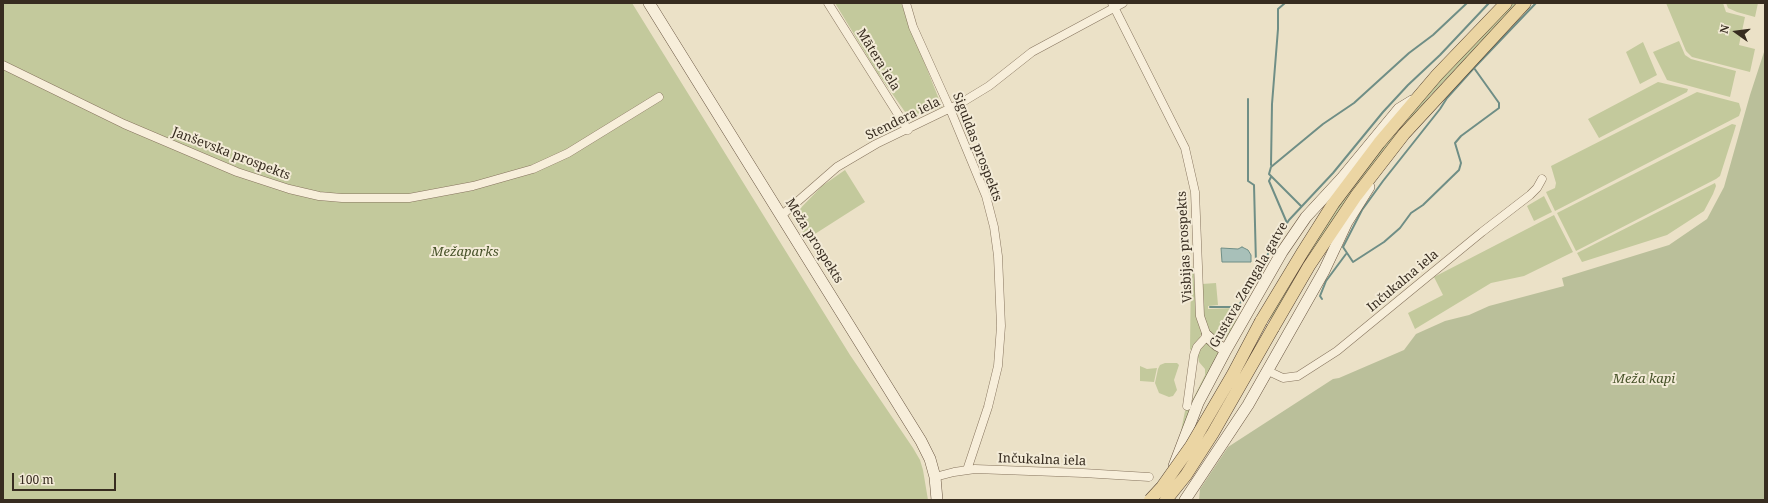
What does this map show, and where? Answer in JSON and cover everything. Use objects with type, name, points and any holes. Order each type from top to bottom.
[{"type":"main road","name":"Gustava Zemgala gatve","points":[[1150,500],[1162,487],[1191,446],[1233,374],[1261,321],[1333,204],[1379,143],[1415,99],[1506,3]]},
{"type":"main road","name":"Gustava Zemgala gatve","points":[[1166,500],[1186,475],[1214,433],[1273,328],[1328,235],[1356,196],[1391,151],[1436,98],[1525,3]]},
{"type":"street","name":"Meža prospekts","points":[[649,3],[921,441],[930,459],[935,477],[937,500]]},
{"type":"street","name":"Mātera iela","points":[[828,3],[908,130]]},
{"type":"street","name":"Siguldas prospekts","points":[[906,3],[913,27],[950,109],[988,203],[994,227],[998,256],[1001,303],[1000,349],[988,408],[966,470]]},
{"type":"street","name":"Stendera iela","points":[[782,215],[837,167],[876,144],[950,109],[979,92],[1038,49],[1114,5],[1123,3]]},
{"type":"street","name":"Visbijas prospekts","points":[[1114,5],[1186,148],[1195,192],[1200,316],[1208,336]]},
{"type":"street","name":"Janševska prospekts","points":[[3,65],[124,124],[237,172],[289,189],[319,196],[342,198],[409,198],[473,186],[532,169],[568,153],[659,98]]},
{"type":"street","name":"Gustava Zemgala gatve","points":[[1166,500],[1180,451],[1198,404],[1226,350],[1282,252],[1294,233],[1320,201],[1342,178],[1399,109],[1415,99]]},
{"type":"street","name":"Gustava Zemgala gatve","points":[[1185,500],[1209,463],[1234,429],[1324,271],[1347,222],[1391,151]]},
{"type":"street","name":"Inčukalna iela","points":[[1268,371],[1283,378],[1298,376],[1337,351],[1482,232],[1530,195],[1537,188],[1542,179]]},
{"type":"street","points":[[1187,406],[1194,355],[1197,347],[1208,336],[1217,345],[1226,350]]},
{"type":"street","points":[[1180,451],[1190,464],[1199,466],[1209,463]]},
{"type":"street","name":"Inčukalna iela","points":[[935,477],[966,470],[1083,473],[1149,477]]},
{"type":"green space","name":"Mežaparks","points":[[3,3],[632,3],[850,355],[913,448],[920,460],[923,470],[928,500],[3,500]]},
{"type":"green space","points":[[835,3],[901,3],[942,107],[910,119],[877,72]]},
{"type":"green space","points":[[1511,3],[1518,3],[1429,97],[1393,139],[1271,319],[1269,317],[1287,284],[1353,184],[1415,106]]},
{"type":"green space","points":[[1666,3],[1723,3],[1726,12],[1745,17],[1739,45],[1755,49],[1750,72],[1692,57],[1686,51]]},
{"type":"green space","points":[[1726,3],[1758,3],[1755,17],[1728,8]]},
{"type":"green space","points":[[1679,41],[1685,55],[1691,59],[1736,71],[1730,97],[1667,80],[1653,52]]},
{"type":"green space","points":[[1643,42],[1657,75],[1640,84],[1626,52]]},
{"type":"green space","name":"Meža kapi","points":[[1765,49],[1765,500],[1199,500],[1200,489],[1228,447],[1333,379],[1339,378],[1404,350],[1416,334],[1445,321],[1469,315],[1489,306],[1564,286],[1562,278],[1669,245],[1707,219],[1724,187],[1750,95]]},
{"type":"green space","points":[[1658,82],[1688,89],[1687,92],[1599,138],[1588,119]]},
{"type":"green space","points":[[1697,92],[1739,103],[1741,110],[1739,116],[1555,211],[1546,192],[1555,188],[1556,183],[1551,166]]},
{"type":"green space","points":[[1732,124],[1736,125],[1720,176],[1576,251],[1557,213]]},
{"type":"green space","points":[[845,170],[865,202],[807,239],[793,216],[822,186]]},
{"type":"green space","points":[[1715,183],[1716,186],[1713,194],[1704,211],[1667,235],[1582,262],[1577,253]]},
{"type":"green space","points":[[1544,196],[1552,212],[1534,221],[1527,206]]},
{"type":"green space","points":[[1554,215],[1573,252],[1524,276],[1491,283],[1415,329],[1408,313],[1443,295],[1434,277]]},
{"type":"green space","points":[[1191,266],[1194,268],[1202,331],[1200,338],[1192,351],[1190,349]]},
{"type":"green space","points":[[1216,283],[1218,305],[1208,306],[1208,309],[1236,308],[1231,317],[1238,320],[1229,335],[1225,339],[1221,340],[1216,339],[1208,331],[1203,312],[1202,284]]},
{"type":"green space","points":[[1205,343],[1219,352],[1219,356],[1180,436],[1185,411],[1190,405],[1205,375],[1205,369],[1199,362],[1197,353]]},
{"type":"green space","points":[[1165,363],[1177,363],[1179,365],[1174,380],[1177,390],[1173,396],[1169,397],[1159,393],[1155,383],[1160,365]]},
{"type":"green space","points":[[1140,366],[1147,369],[1157,368],[1154,382],[1140,381]]},
{"type":"water","points":[[1242,247],[1248,250],[1251,255],[1251,262],[1222,262],[1221,248],[1238,249]]},
{"type":"waterway","points":[[1271,165],[1272,104],[1278,29],[1278,9],[1285,3]]},
{"type":"waterway","points":[[1301,206],[1269,174],[1271,167],[1323,124],[1354,103],[1409,53],[1433,35],[1467,3]]},
{"type":"waterway","points":[[1233,316],[1273,245],[1289,220],[1333,173],[1383,112],[1489,3]]},
{"type":"waterway","points":[[1474,68],[1499,103],[1499,108],[1461,136],[1455,143],[1461,163],[1459,170],[1423,205],[1411,213],[1400,228],[1384,242],[1353,262],[1343,247],[1362,210],[1447,98],[1474,68],[1536,3]]},
{"type":"waterway","points":[[1248,99],[1248,181],[1254,185],[1256,264],[1258,271]]},
{"type":"waterway","points":[[1271,177],[1269,181],[1287,223]]},
{"type":"waterway","points":[[1322,299],[1320,296],[1326,281],[1346,254]]},
{"type":"waterway","points":[[1210,307],[1238,307]]}]
